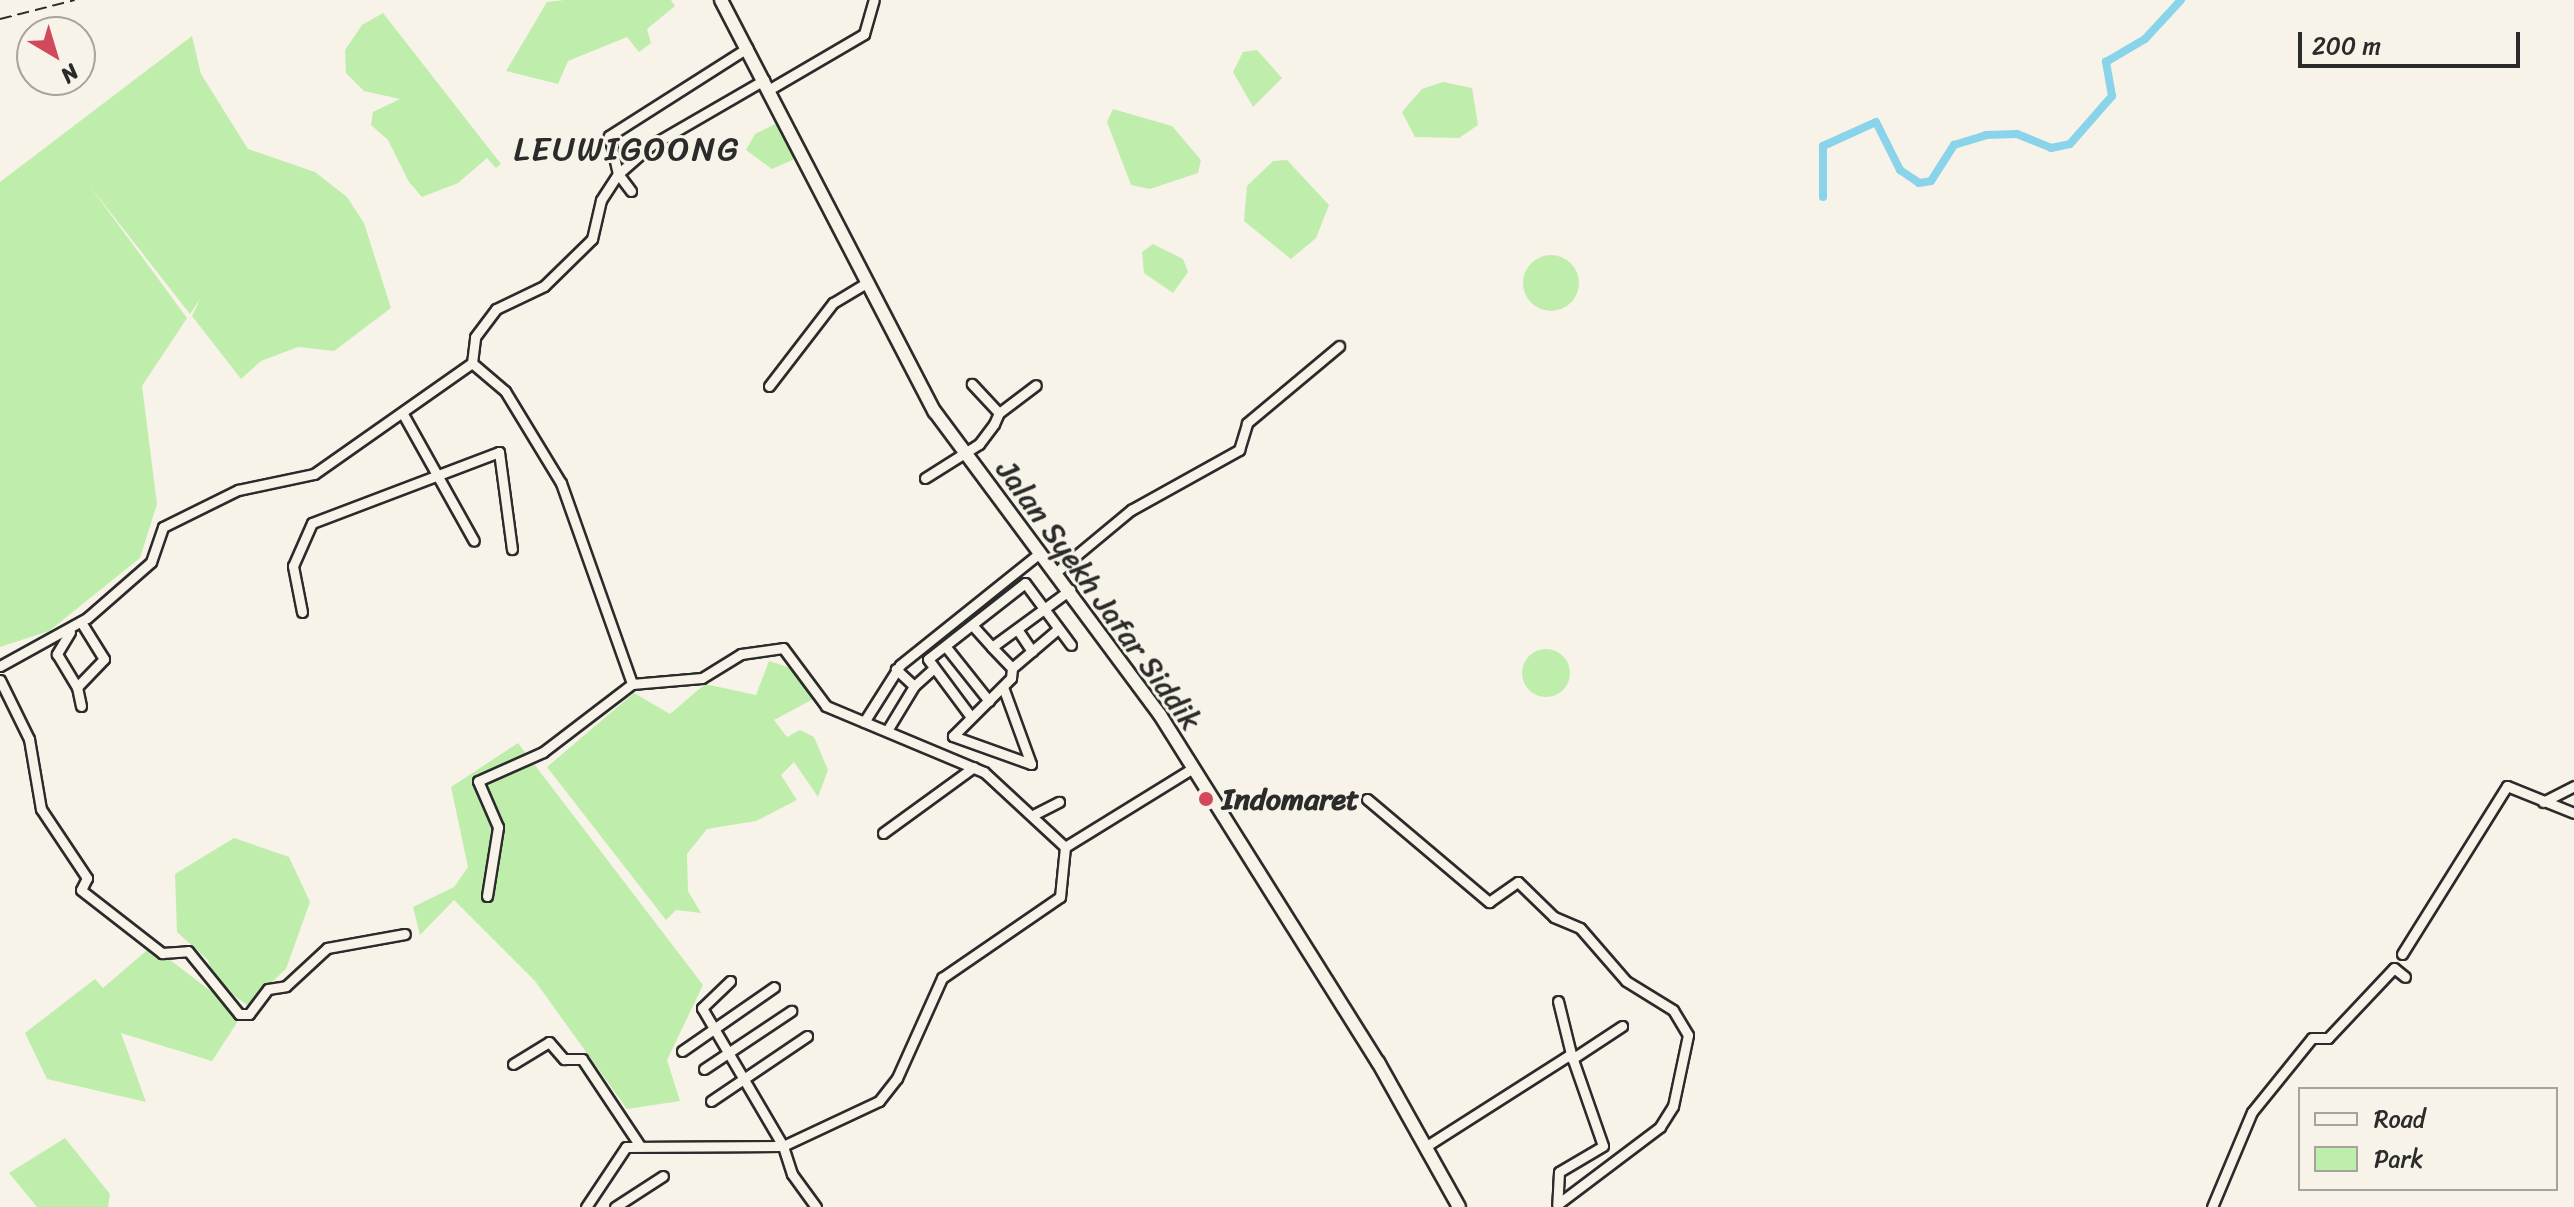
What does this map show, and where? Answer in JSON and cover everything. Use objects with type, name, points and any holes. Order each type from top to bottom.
[{"type":"main road","name":"Jalan Syekh Jafar Siddik","points":[[721,0],[866,283],[963,455],[1070,590],[1193,768],[1459,1207]]},
{"type":"street","points":[[0,666],[81,622],[151,562],[163,527],[238,490],[314,474],[472,363],[475,337],[496,309],[544,286],[588,244],[618,174],[674,129],[864,34],[874,0]]},
{"type":"street","points":[[631,191],[618,174],[611,134],[747,48]]},
{"type":"street","points":[[769,386],[833,303],[866,283]]},
{"type":"street","points":[[1055,573],[1133,508],[1239,450],[1247,423],[1339,346]]},
{"type":"street","points":[[472,363],[511,399],[561,483],[632,684]]},
{"type":"street","points":[[972,384],[999,413]]},
{"type":"street","points":[[925,478],[985,438],[999,413],[1036,385]]},
{"type":"street","points":[[403,414],[442,474],[474,541]]},
{"type":"street","points":[[302,612],[293,566],[312,523],[499,452],[512,549]]},
{"type":"street","points":[[864,722],[896,669],[1040,553]]},
{"type":"street","points":[[971,717],[928,659],[1026,583],[1071,645]]},
{"type":"street","points":[[992,647],[1070,590]]},
{"type":"street","points":[[77,687],[104,659],[81,622]]},
{"type":"street","points":[[973,626],[1012,668]]},
{"type":"street","points":[[71,629],[56,650],[77,687],[81,706]]},
{"type":"street","points":[[1017,629],[1032,651]]},
{"type":"street","points":[[1003,687],[1031,764],[955,741],[971,717],[1003,687],[1012,668],[1058,629]]},
{"type":"street","points":[[487,896],[498,827],[478,781],[543,752],[632,684],[702,678],[741,654],[777,647],[789,651],[826,706],[974,767],[1035,814],[1065,847],[1060,897],[942,978],[886,1093],[858,1117],[783,1146],[640,1146],[614,1156],[591,1205]]},
{"type":"street","points":[[946,647],[989,701]]},
{"type":"street","points":[[896,669],[914,686]]},
{"type":"street","points":[[888,729],[914,686],[933,669]]},
{"type":"street","points":[[0,680],[29,739],[42,812],[87,878],[81,890],[162,953],[191,953],[201,976],[239,1014],[249,1014],[268,989],[286,986],[329,947],[405,934]]},
{"type":"street","points":[[883,833],[974,767]]},
{"type":"street","points":[[1065,847],[1193,768]]},
{"type":"street","points":[[2402,954],[2495,799],[2512,784],[2543,802],[2574,813]]},
{"type":"street","points":[[2543,802],[2574,786]]},
{"type":"street","points":[[1367,799],[1489,902],[1518,882],[1554,917],[1580,928],[1626,981],[1673,1010],[1688,1035],[1673,1106],[1660,1127],[1557,1205]]},
{"type":"street","points":[[1035,814],[1059,802]]},
{"type":"street","points":[[2212,1207],[2252,1112],[2312,1038],[2328,1038],[2394,968],[2405,977]]},
{"type":"street","points":[[730,981],[703,1001],[711,1031],[783,1146],[792,1174],[816,1207]]},
{"type":"street","points":[[682,1051],[774,987]]},
{"type":"street","points":[[1557,1205],[1559,1172],[1603,1146],[1571,1056],[1558,1001]]},
{"type":"street","points":[[704,1069],[791,1011]]},
{"type":"street","points":[[1425,1147],[1622,1026]]},
{"type":"street","points":[[711,1101],[807,1036]]},
{"type":"street","points":[[513,1064],[549,1042],[564,1059],[582,1059],[640,1146]]},
{"type":"street","points":[[615,1207],[663,1176]]},
{"type":"green space","points":[[671,0],[675,6],[647,29],[651,43],[639,52],[627,37],[568,61],[558,84],[506,71],[547,2]]},
{"type":"green space","points":[[383,13],[501,164],[496,168],[487,158],[458,183],[422,197],[409,182],[388,140],[371,125],[373,112],[400,99],[364,91],[346,73],[345,50],[362,25]]},
{"type":"green space","points":[[192,36],[201,74],[248,149],[315,172],[347,197],[364,223],[391,308],[334,351],[298,347],[261,361],[241,379],[192,316],[200,299],[190,314],[89,185],[187,318],[142,386],[157,504],[140,558],[49,631],[0,647],[0,182]]},
{"type":"green space","points":[[1257,50],[1282,78],[1253,107],[1233,72],[1243,52]]},
{"type":"green space","points":[[1443,82],[1472,88],[1478,125],[1459,138],[1415,137],[1402,112],[1422,89]]},
{"type":"green space","points":[[1113,109],[1172,126],[1201,160],[1198,173],[1150,189],[1131,185],[1107,122]]},
{"type":"green space","points":[[781,121],[799,157],[772,169],[746,150],[755,134]]},
{"type":"green space","points":[[1287,160],[1329,205],[1316,238],[1291,259],[1244,221],[1247,186],[1273,161]]},
{"type":"green space","points":[[1153,244],[1183,259],[1188,272],[1173,293],[1144,273],[1142,252]]},
{"type":"green space","points":[[1551,255],[1571,263],[1579,283],[1571,303],[1551,311],[1531,303],[1523,283],[1531,263]]},
{"type":"green space","points":[[1546,649],[1563,656],[1570,673],[1563,690],[1546,697],[1529,690],[1522,673],[1529,656]]},
{"type":"green space","points":[[769,661],[791,668],[817,697],[774,720],[787,737],[800,730],[814,737],[828,770],[818,797],[794,762],[781,775],[797,800],[756,821],[707,829],[687,854],[688,891],[701,913],[676,910],[666,920],[547,767],[634,693],[670,714],[705,684],[756,695]]},
{"type":"green space","points":[[518,743],[703,985],[667,1060],[680,1101],[627,1109],[535,981],[454,900],[420,935],[413,907],[454,887],[468,867],[451,787]]},
{"type":"green space","points":[[234,838],[289,857],[310,902],[286,969],[247,1005],[215,982],[208,960],[177,932],[175,874]]},
{"type":"green space","points":[[152,946],[242,1015],[212,1061],[121,1033],[146,1102],[47,1079],[25,1033],[95,979],[103,988]]},
{"type":"green space","points":[[65,1138],[110,1194],[108,1207],[37,1207],[9,1173]]},
{"type":"waterway","points":[[1823,197],[1823,146],[1876,122],[1900,170],[1919,183],[1931,181],[1954,145],[1986,135],[2017,134],[2051,148],[2070,144],[2112,96],[2106,62],[2145,39],[2181,0]]},
{"type":"railway","points":[[0,19],[75,0]]},
{"type":"place","name":"Indomaret","points":[[1206,799]]},
{"type":"district","name":"LEUWIGOONG","points":[[627,150]]}]
